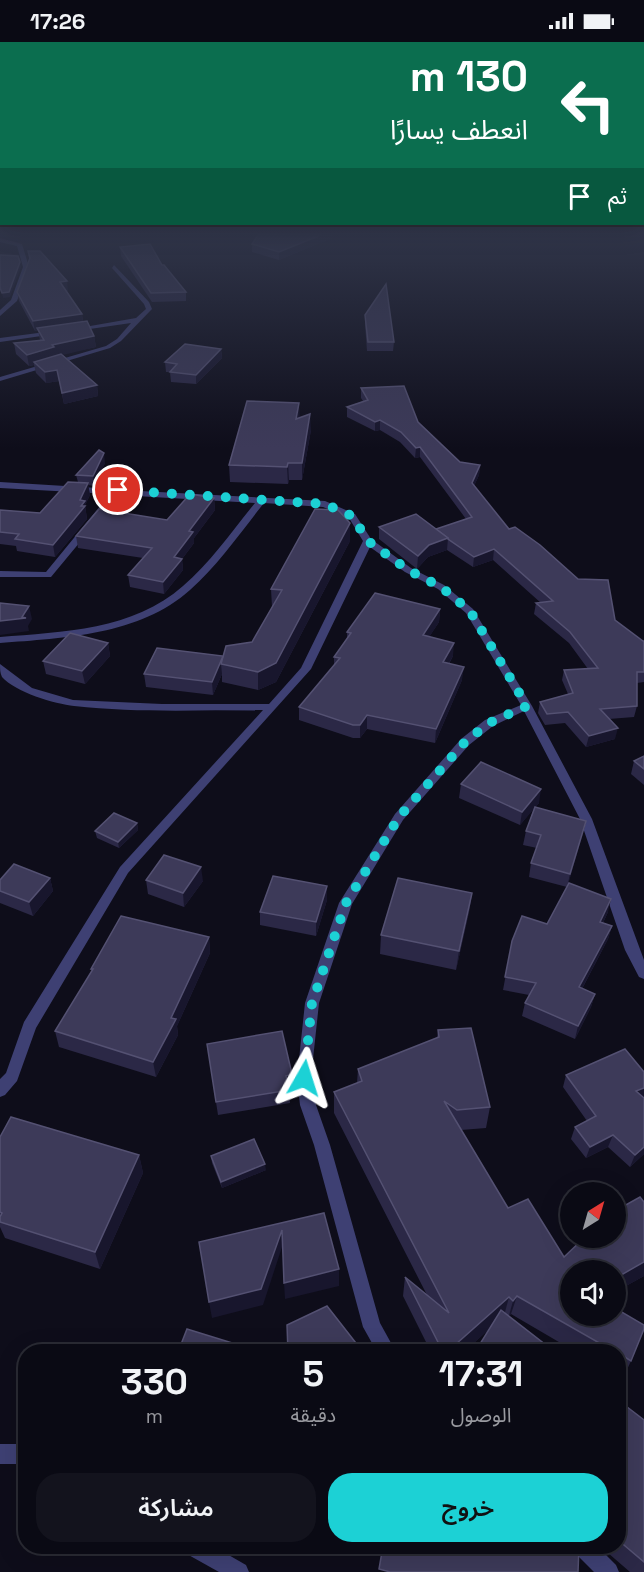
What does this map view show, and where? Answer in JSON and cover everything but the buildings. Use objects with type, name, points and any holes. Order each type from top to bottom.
[{"type":"street","points":[[0,379],[108,347],[119,340],[138,321],[149,309],[148,306]]},
{"type":"street","points":[[0,340],[138,321]]},
{"type":"street","points":[[0,485],[118,490],[325,504],[352,516],[368,541],[408,570],[441,587],[470,611],[527,706],[586,819],[632,950],[644,973]]},
{"type":"street","points":[[0,574],[48,575],[118,490]]},
{"type":"street","points":[[0,640],[80,633],[118,624],[176,598],[194,581],[261,501]]},
{"type":"street","points":[[0,1090],[12,1076],[29,1026],[124,870],[306,669],[368,541]]},
{"type":"street","points":[[0,667],[28,690],[72,703],[162,707],[272,707]]},
{"type":"street","points":[[382,1344],[372,1327],[322,1145],[308,1105],[304,1078],[312,1003],[346,903],[399,817],[465,742],[489,723],[527,706]]},
{"type":"street","points":[[0,1454],[18,1454]]},
{"type":"street","points":[[206,1554],[239,1572]]},
{"type":"street","points":[[590,1554],[609,1572]]},
{"type":"route","points":[[118,490],[325,504],[352,516],[368,541],[408,570],[441,587],[470,611],[527,706],[489,723],[465,742],[399,817],[346,903],[312,1003],[304,1078]]}]
